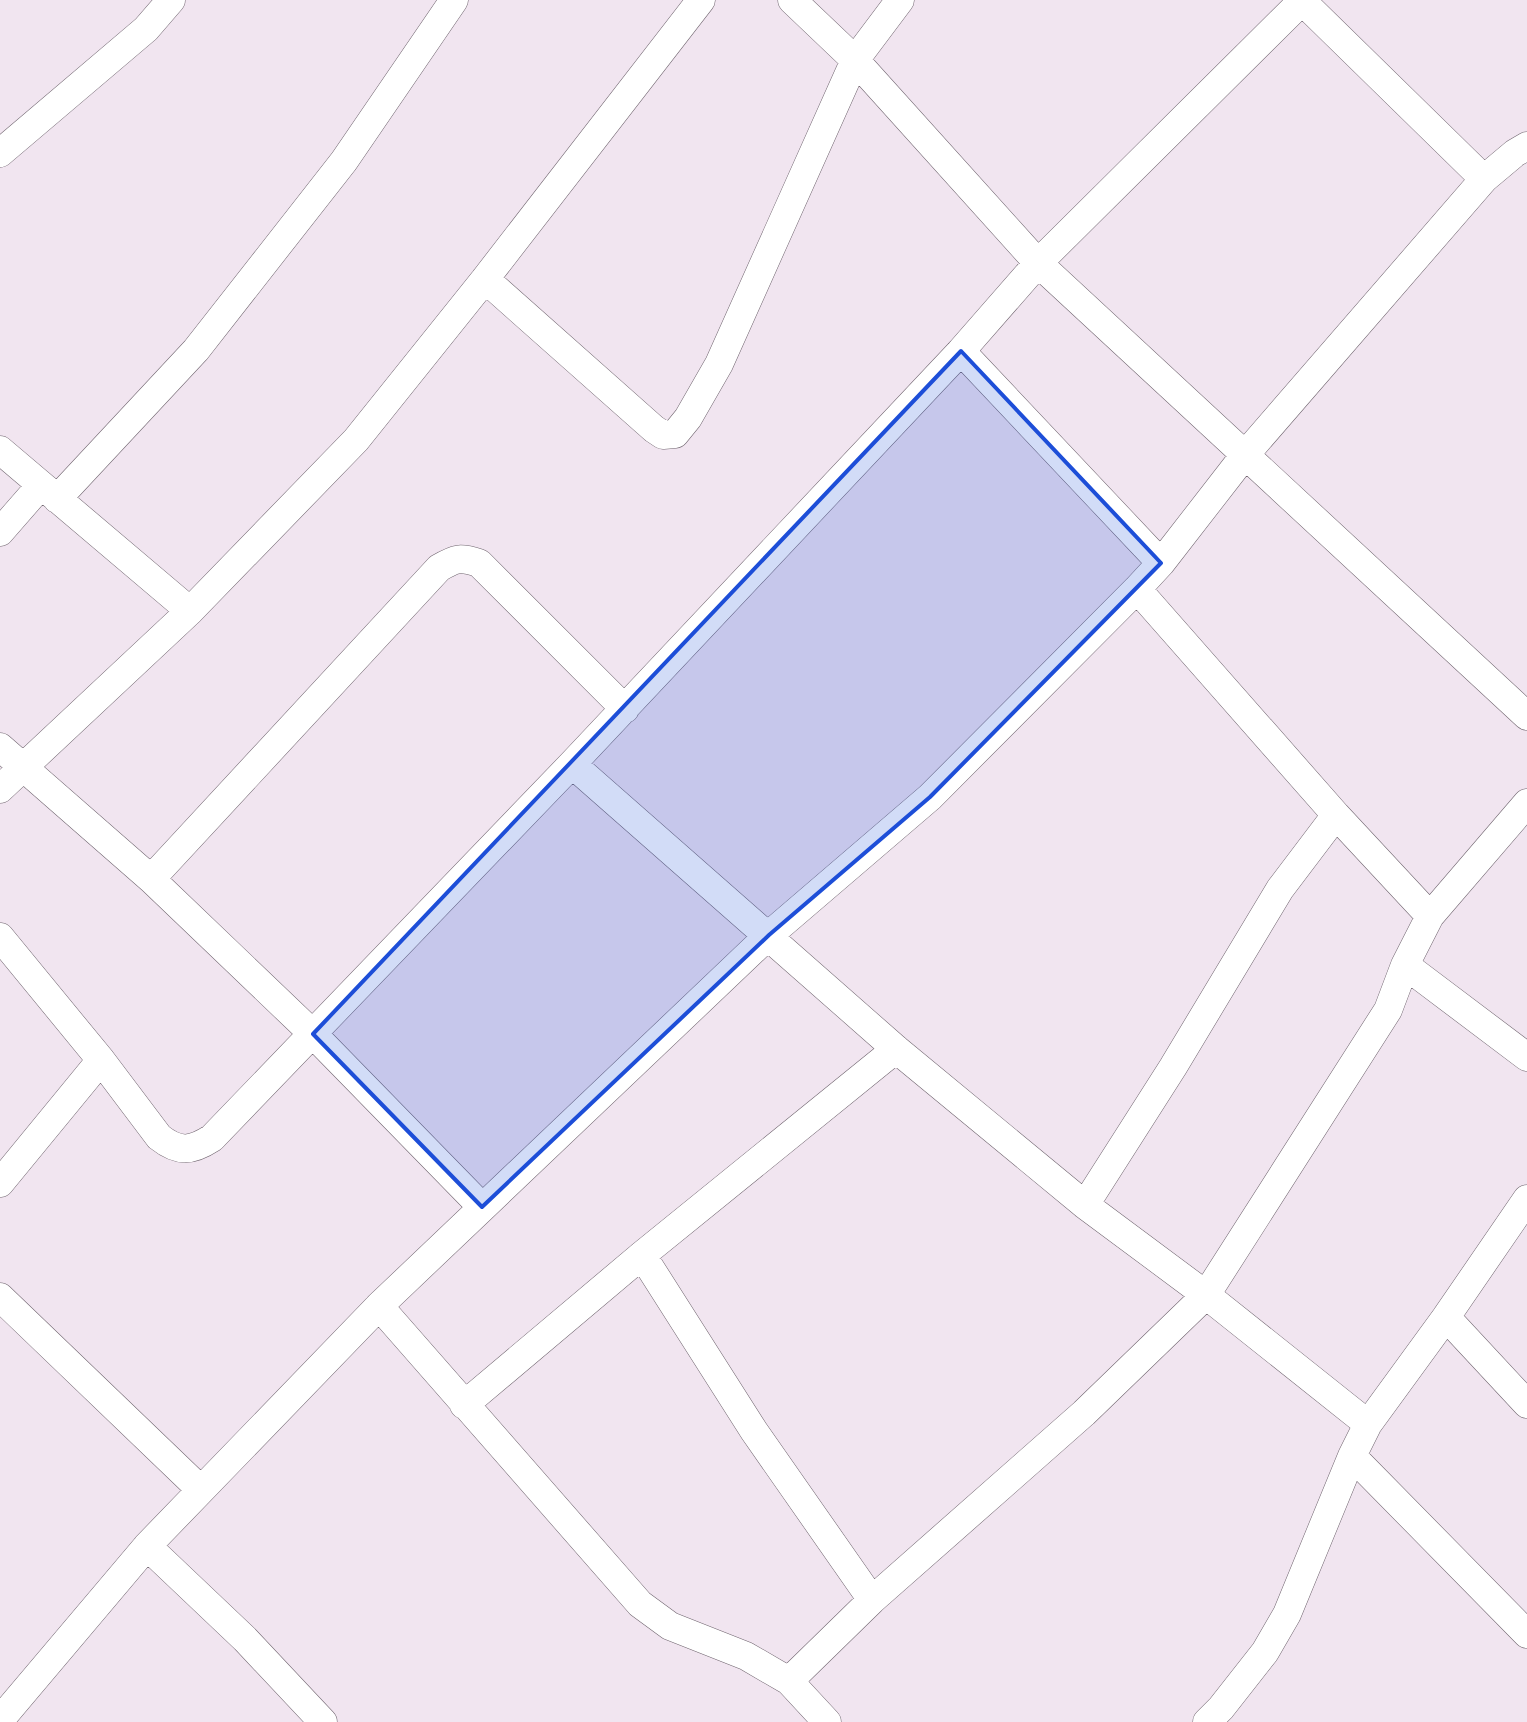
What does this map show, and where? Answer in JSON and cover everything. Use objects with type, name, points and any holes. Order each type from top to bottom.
[{"type":"street","points":[[0,153],[146,29],[171,0]]},
{"type":"street","points":[[0,532],[49,492],[196,350],[344,161],[454,0]]},
{"type":"street","points":[[0,789],[22,766],[190,611],[356,440],[486,279],[701,0]]},
{"type":"street","points":[[792,0],[855,60],[1038,263],[1244,456],[1527,716]]},
{"type":"street","points":[[486,279],[654,429],[663,435],[675,434],[688,418],[719,364],[855,60],[900,0]]},
{"type":"street","points":[[0,937],[101,1060],[159,1137],[172,1146],[183,1149],[196,1148],[212,1138],[625,709],[962,351],[1038,263],[1302,0],[1484,180]]},
{"type":"street","points":[[0,1720],[147,1546],[379,1306],[769,935],[930,797],[1138,589],[1244,456],[1484,180],[1515,153],[1527,146]]},
{"type":"street","points":[[962,351],[1160,563]]},
{"type":"street","points":[[0,450],[190,611]]},
{"type":"street","points":[[151,879],[439,568],[451,561],[462,558],[479,563],[625,709]]},
{"type":"street","points":[[1138,589],[1336,815],[1430,916]]},
{"type":"street","points":[[0,748],[151,879],[313,1034],[482,1207]]},
{"type":"street","points":[[572,764],[769,935],[896,1049],[1085,1204],[1206,1295],[1368,1424]]},
{"type":"street","points":[[789,1681],[872,1600],[1084,1413],[1206,1295],[1388,1010],[1405,965],[1430,916],[1527,803]]},
{"type":"street","points":[[1085,1204],[1172,1067],[1280,889],[1336,815]]},
{"type":"street","points":[[1405,965],[1527,1056]]},
{"type":"street","points":[[464,1405],[642,1255],[896,1049]]},
{"type":"street","points":[[0,1183],[101,1060]]},
{"type":"street","points":[[1207,1722],[1221,1708],[1265,1652],[1287,1614],[1352,1456],[1368,1424],[1446,1317],[1527,1199]]},
{"type":"street","points":[[642,1255],[754,1431],[872,1600]]},
{"type":"street","points":[[0,1297],[201,1490]]},
{"type":"street","points":[[379,1306],[640,1604],[670,1626],[746,1656],[789,1681],[826,1722]]},
{"type":"street","points":[[1446,1317],[1527,1404]]},
{"type":"street","points":[[1352,1456],[1527,1634]]},
{"type":"street","points":[[147,1546],[245,1639],[323,1722]]},
{"type":"highlighted area","points":[[961,351],[1161,563],[930,797],[769,935],[482,1207],[313,1034]]}]
